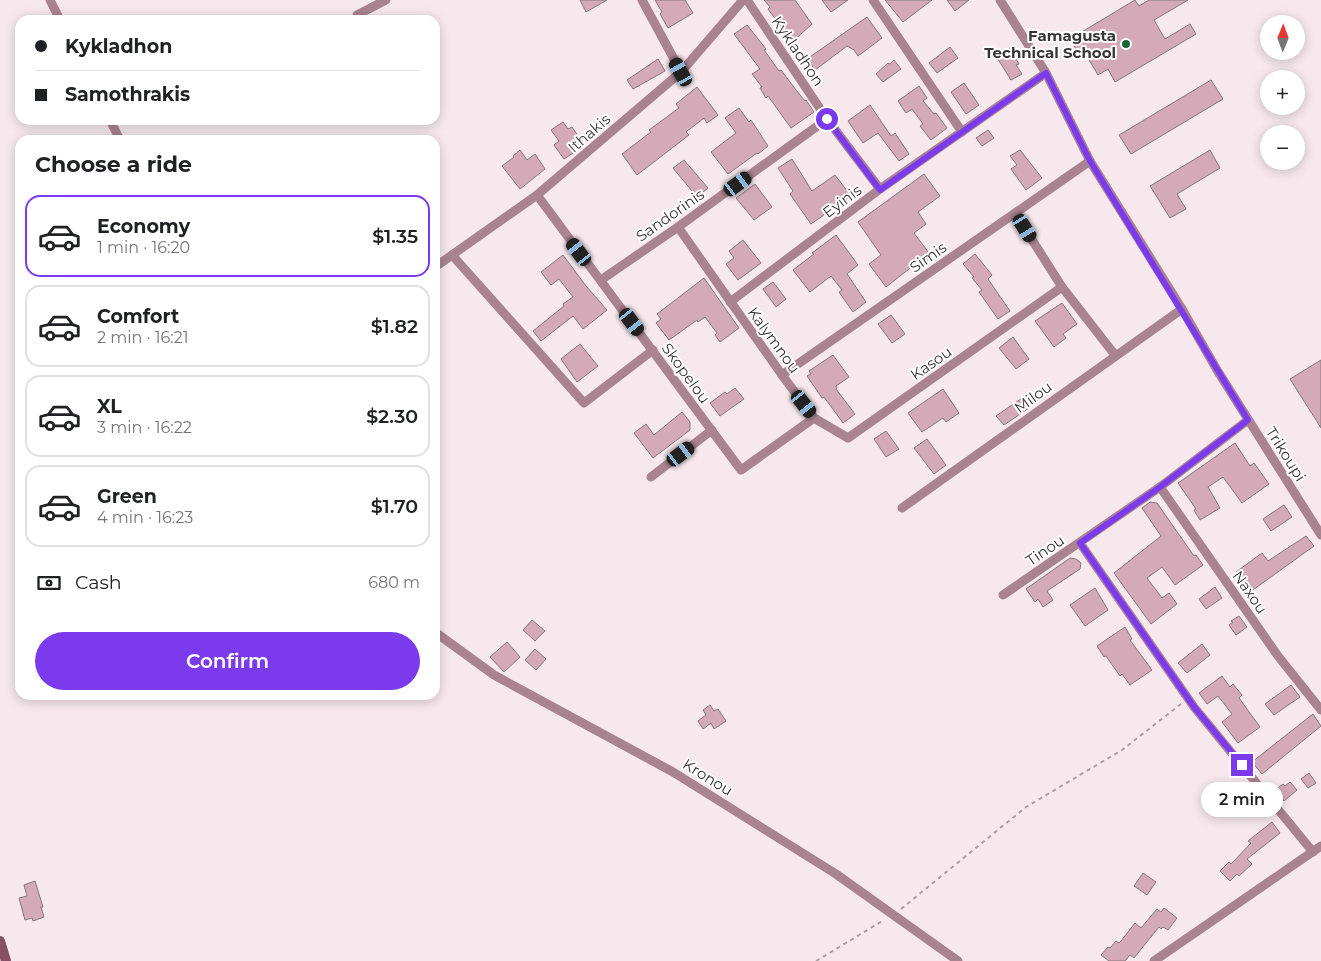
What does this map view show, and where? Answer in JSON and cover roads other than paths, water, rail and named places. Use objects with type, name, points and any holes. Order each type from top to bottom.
[{"type":"main road","points":[[0,941],[6,961]]},
{"type":"street","points":[[50,0],[58,15]]},
{"type":"street","points":[[357,15],[386,0]]},
{"type":"street","points":[[642,0],[681,72]]},
{"type":"street","name":"Ithakis","points":[[440,263],[537,195],[681,72],[743,0]]},
{"type":"street","name":"Kykladhon","points":[[747,0],[827,119],[880,190]]},
{"type":"street","points":[[872,0],[962,132]]},
{"type":"street","name":"Trikoupi","points":[[1000,0],[1046,73],[1090,161],[1248,420],[1321,535]]},
{"type":"street","name":"Eyinis","points":[[730,302],[880,190],[1046,73]]},
{"type":"street","name":"Sandorinis","points":[[600,280],[678,227],[827,119]]},
{"type":"street","name":"Simis","points":[[782,375],[1090,161]]},
{"type":"street","name":"Skopelou","points":[[537,195],[741,470],[814,418]]},
{"type":"street","points":[[1016,212],[1062,287],[1114,356]]},
{"type":"street","name":"Kalymnou","points":[[678,227],[814,418]]},
{"type":"street","points":[[452,255],[584,403],[653,350]]},
{"type":"street","name":"Kasou","points":[[814,418],[848,438],[1062,287]]},
{"type":"street","name":"Milou","points":[[902,508],[1182,309]]},
{"type":"street","name":"Tinou","points":[[1003,595],[1160,487],[1248,420]]},
{"type":"street","points":[[651,477],[712,430]]},
{"type":"street","name":"Naxou","points":[[1160,487],[1278,656],[1321,710]]},
{"type":"street","points":[[1080,543],[1188,698],[1313,852]]},
{"type":"street","name":"Kronou","points":[[440,636],[494,675],[681,777],[836,874],[958,961]]},
{"type":"street","points":[[1154,961],[1321,846]]},
{"type":"place","name":"Famagusta Technical School","points":[[1126,44]]}]
